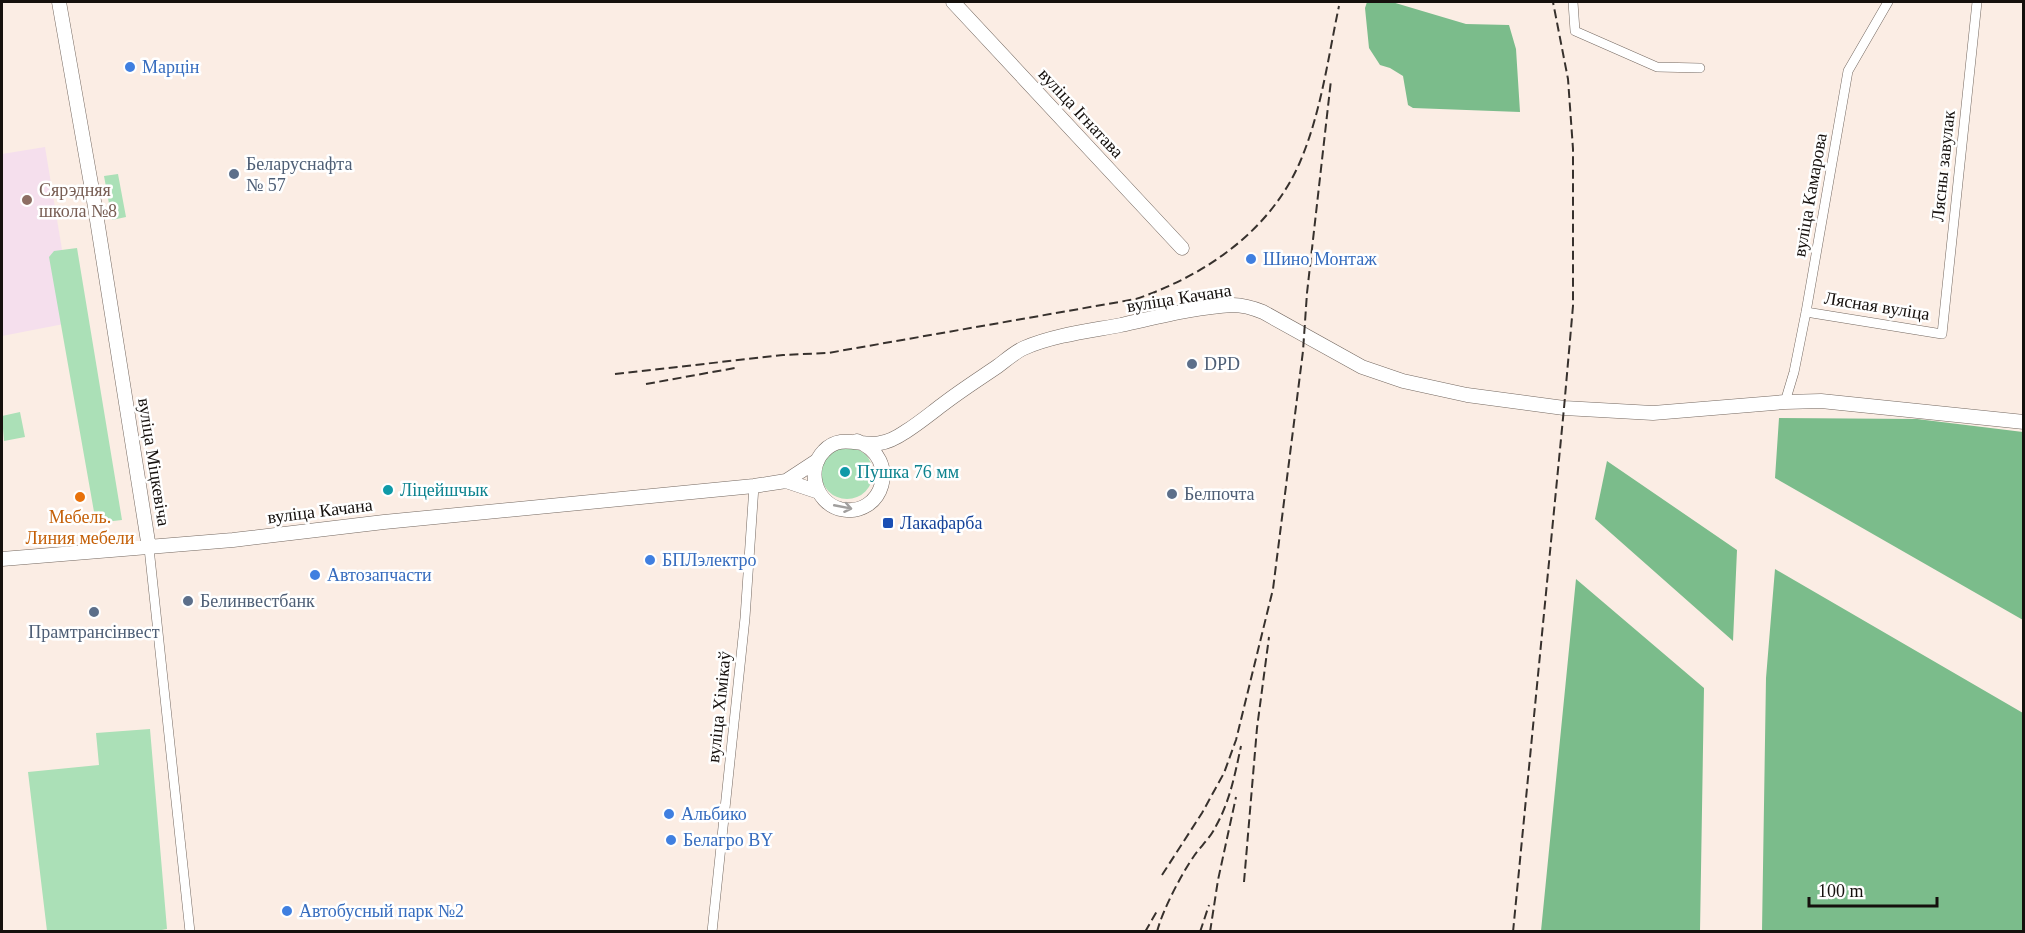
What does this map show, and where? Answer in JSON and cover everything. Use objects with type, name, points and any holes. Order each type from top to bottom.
[{"type":"main road","name":"вуліца Міцкевіча","points":[[59,2],[94,201],[149,548]]},
{"type":"main road","name":"вуліца Ігнатава","points":[[953,2],[1182,248]]},
{"type":"main road","name":"вуліца Качана","points":[[2,560],[293,534],[384,522],[786,481],[818,460],[824,450],[834,443],[845,440],[880,443],[905,432],[1023,349],[1063,336],[1201,308],[1235,305],[1250,306],[1263,312],[1362,367],[1403,381],[1467,395],[1564,408],[1653,413],[1821,401],[2024,422]]},
{"type":"main road","name":"вуліца Качана","points":[[786,481],[819,492],[831,505],[840,508],[850,510],[865,506],[877,496],[881,488],[883,470],[881,461],[905,432]]},
{"type":"main road","points":[[857,441],[872,448],[881,461]]},
{"type":"main road","points":[[818,460],[814,476],[819,492]]},
{"type":"street","points":[[1573,2],[1575,31],[1657,67],[1700,68]]},
{"type":"street","name":"вуліца Камарова","points":[[1785,402],[1794,372],[1806,312],[1848,71],[1888,2]]},
{"type":"street","name":"Лясны завулак","points":[[1942,333],[1977,2]]},
{"type":"street","name":"Лясная вуліца","points":[[1806,312],[1942,333]]},
{"type":"street","name":"вуліца Хімікаў","points":[[712,932],[745,618],[754,486]]},
{"type":"street","name":"вуліца Міцкевіча","points":[[149,548],[190,932]]},
{"type":"shaded area","name":"Сярэдняя школа №8","points":[[45,147],[74,322],[2,336],[2,154]]},
{"type":"green space","points":[[1367,2],[1392,2],[1466,24],[1509,25],[1516,49],[1520,112],[1413,108],[1408,105],[1403,76],[1380,65],[1369,48],[1365,8]]},
{"type":"green space","points":[[118,174],[126,217],[112,220],[104,176]]},
{"type":"green space","points":[[77,248],[122,520],[96,523],[49,257],[54,251]]},
{"type":"green space","points":[[20,412],[25,437],[4,441],[2,416]]},
{"type":"green space","points":[[1779,418],[1917,419],[2023,432],[2023,620],[1775,478]]},
{"type":"green space","points":[[842,447],[852,447],[862,451],[869,458],[873,473],[869,488],[862,495],[852,499],[842,499],[832,495],[825,488],[821,478],[821,468],[825,458],[832,451]]},
{"type":"green space","points":[[1607,461],[1737,550],[1733,641],[1595,519]]},
{"type":"green space","points":[[1775,569],[2023,713],[2023,931],[1762,931],[1766,678]]},
{"type":"green space","points":[[1576,579],[1704,688],[1700,931],[1541,931]]},
{"type":"green space","points":[[150,729],[167,929],[151,932],[47,931],[28,772],[99,765],[96,733]]},
{"type":"railway","points":[[1513,932],[1573,306],[1573,149],[1568,79],[1553,2]]},
{"type":"railway","points":[[615,374],[783,355],[828,353],[1136,299],[1187,277],[1233,247],[1272,209],[1287,187],[1300,162],[1313,124],[1339,6]]},
{"type":"railway","points":[[1162,875],[1202,813],[1224,773],[1236,740],[1273,589],[1303,351],[1307,293],[1331,80]]},
{"type":"railway","points":[[646,384],[735,368]]},
{"type":"railway","points":[[1244,882],[1257,728],[1269,637]]},
{"type":"railway","points":[[1157,932],[1178,882],[1221,817],[1241,746]]},
{"type":"railway","points":[[1210,932],[1218,880],[1236,797]]},
{"type":"railway","points":[[1200,932],[1209,905]]},
{"type":"railway","points":[[1145,932],[1157,911]]},
{"type":"place","name":"Марцін","points":[[130,67]]},
{"type":"place","name":"Беларуснафта № 57","points":[[234,174]]},
{"type":"place","name":"Сярэдняя школа №8","points":[[27,200]]},
{"type":"place","name":"Шино Монтаж","points":[[1251,259]]},
{"type":"place","name":"DPD","points":[[1192,364]]},
{"type":"place","name":"Пушка 76 мм","points":[[845,472]]},
{"type":"place","name":"Ліцейшчык","points":[[388,490]]},
{"type":"place","name":"Белпочта","points":[[1172,494]]},
{"type":"place","name":"Мебель. Линия мебели","points":[[80,497]]},
{"type":"place","name":"Лакафарба","points":[[888,523]]},
{"type":"place","name":"БПЛэлектро","points":[[650,560]]},
{"type":"place","name":"Автозапчасти","points":[[315,575]]},
{"type":"place","name":"Белинвестбанк","points":[[188,601]]},
{"type":"place","name":"Прамтрансінвест","points":[[94,612]]},
{"type":"place","name":"Альбико","points":[[669,814]]},
{"type":"place","name":"Белагро BY","points":[[671,840]]},
{"type":"place","name":"Автобусный парк №2","points":[[287,911]]}]
